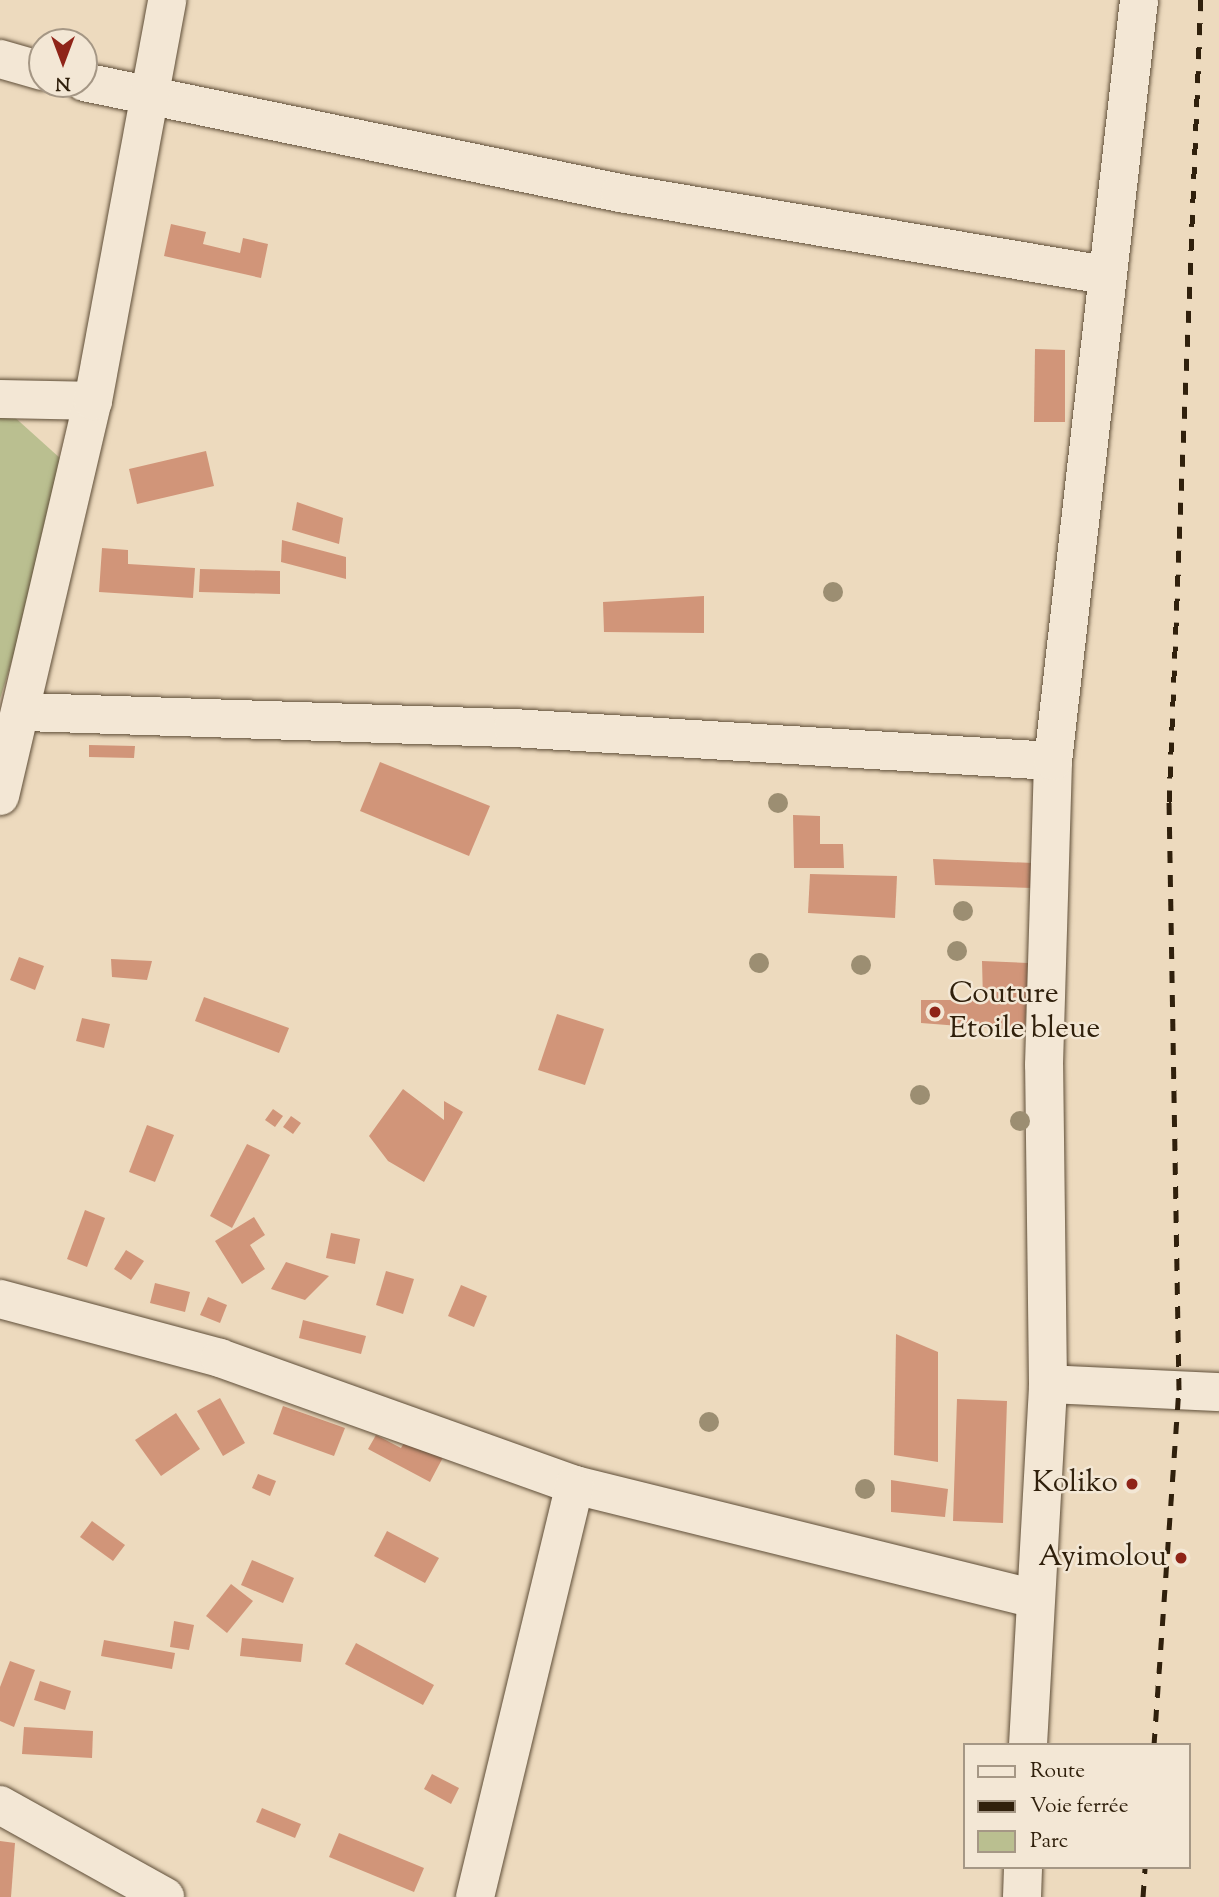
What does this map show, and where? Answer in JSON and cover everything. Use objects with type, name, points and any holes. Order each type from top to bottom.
[{"type":"street","points":[[0,796],[25,712],[93,401],[167,0]]},
{"type":"street","points":[[1028,1743],[1048,1384],[1044,1065],[1053,761],[1139,0]]},
{"type":"street","points":[[0,59],[28,67]]},
{"type":"street","points":[[98,86],[147,99],[620,193],[1107,275]]},
{"type":"street","points":[[0,399],[93,401]]},
{"type":"street","points":[[25,712],[513,728],[1053,761]]},
{"type":"street","points":[[0,1299],[220,1358],[575,1485],[1034,1599]]},
{"type":"street","points":[[1048,1384],[1219,1392]]},
{"type":"street","points":[[475,1897],[575,1485]]},
{"type":"street","points":[[0,1805],[165,1897]]},
{"type":"street","points":[[1021,1897],[1023,1869]]},
{"type":"green space","points":[[0,404],[71,468],[0,699]]},
{"type":"building","points":[[171,224],[206,232],[203,244],[240,253],[243,238],[268,244],[261,278],[164,256]]},
{"type":"building","points":[[1035,349],[1065,350],[1065,422],[1034,422]]},
{"type":"building","points":[[206,451],[214,486],[137,504],[129,469]]},
{"type":"building","points":[[297,502],[343,518],[339,544],[292,530]]},
{"type":"building","points":[[282,540],[346,557],[346,579],[281,562]]},
{"type":"building","points":[[102,548],[128,550],[128,564],[195,568],[193,598],[99,592]]},
{"type":"building","points":[[200,569],[280,571],[280,594],[199,592]]},
{"type":"building","points":[[704,596],[704,633],[604,632],[603,602]]},
{"type":"building","points":[[89,745],[135,746],[134,758],[89,757]]},
{"type":"building","points":[[380,762],[490,806],[469,856],[360,811]]},
{"type":"building","points":[[793,815],[820,816],[820,844],[843,844],[844,868],[794,868]]},
{"type":"building","points":[[933,859],[1033,863],[1032,888],[935,885]]},
{"type":"building","points":[[810,874],[897,876],[895,918],[808,913]]},
{"type":"building","points":[[19,957],[44,966],[35,990],[10,980]]},
{"type":"building","points":[[111,959],[152,961],[147,980],[112,977]]},
{"type":"building","points":[[982,961],[1028,963],[1025,1031],[921,1023],[921,1000],[983,1000]]},
{"type":"building","points":[[204,997],[289,1028],[279,1053],[195,1021]]},
{"type":"building","points":[[557,1014],[604,1029],[585,1085],[538,1070]]},
{"type":"building","points":[[82,1018],[110,1024],[104,1048],[76,1041]]},
{"type":"building","points":[[403,1089],[444,1120],[444,1101],[463,1112],[424,1182],[388,1161],[369,1136]]},
{"type":"building","points":[[273,1109],[283,1116],[275,1127],[265,1120]]},
{"type":"building","points":[[291,1116],[301,1123],[293,1134],[283,1127]]},
{"type":"building","points":[[147,1125],[174,1135],[155,1182],[129,1172]]},
{"type":"building","points":[[247,1144],[270,1155],[232,1228],[210,1216]]},
{"type":"building","points":[[85,1210],[105,1218],[87,1267],[67,1259]]},
{"type":"building","points":[[254,1217],[265,1235],[250,1245],[265,1269],[242,1284],[215,1241]]},
{"type":"building","points":[[331,1233],[360,1239],[355,1264],[326,1258]]},
{"type":"building","points":[[126,1250],[144,1261],[131,1280],[114,1269]]},
{"type":"building","points":[[286,1262],[329,1276],[305,1300],[271,1289]]},
{"type":"building","points":[[386,1271],[414,1279],[403,1314],[376,1305]]},
{"type":"building","points":[[155,1283],[190,1292],[185,1312],[150,1303]]},
{"type":"building","points":[[461,1285],[487,1296],[474,1327],[448,1316]]},
{"type":"building","points":[[208,1297],[227,1305],[220,1323],[200,1315]]},
{"type":"building","points":[[303,1320],[366,1336],[361,1354],[299,1338]]},
{"type":"building","points":[[896,1334],[938,1352],[938,1462],[894,1455]]},
{"type":"building","points":[[220,1398],[245,1443],[223,1456],[197,1411]]},
{"type":"building","points":[[957,1399],[1007,1401],[1003,1523],[953,1521]]},
{"type":"building","points":[[283,1406],[345,1428],[334,1456],[273,1434]]},
{"type":"building","points":[[176,1413],[200,1449],[161,1476],[135,1440]]},
{"type":"building","points":[[413,1428],[449,1446],[430,1482],[368,1449],[376,1435],[401,1448]]},
{"type":"building","points":[[258,1474],[276,1481],[270,1496],[252,1488]]},
{"type":"building","points":[[891,1480],[948,1489],[945,1517],[891,1512]]},
{"type":"building","points":[[92,1521],[125,1545],[113,1561],[80,1537]]},
{"type":"building","points":[[387,1531],[439,1558],[425,1583],[374,1556]]},
{"type":"building","points":[[252,1560],[294,1578],[283,1603],[241,1585]]},
{"type":"building","points":[[231,1584],[253,1601],[227,1633],[206,1616]]},
{"type":"building","points":[[174,1621],[194,1625],[189,1650],[170,1647]]},
{"type":"building","points":[[242,1638],[303,1644],[301,1662],[240,1656]]},
{"type":"building","points":[[104,1640],[175,1653],[172,1669],[101,1656]]},
{"type":"building","points":[[356,1643],[434,1685],[423,1705],[345,1664]]},
{"type":"building","points":[[10,1661],[35,1670],[14,1727],[0,1721],[0,1687]]},
{"type":"building","points":[[40,1681],[71,1691],[65,1710],[34,1700]]},
{"type":"building","points":[[24,1727],[93,1731],[92,1758],[22,1754]]},
{"type":"building","points":[[432,1774],[459,1788],[451,1804],[424,1789]]},
{"type":"building","points":[[262,1808],[301,1824],[295,1838],[256,1822]]},
{"type":"building","points":[[339,1833],[424,1868],[414,1892],[329,1857]]},
{"type":"building","points":[[0,1841],[15,1843],[11,1897],[0,1897]]},
{"type":"railway","points":[[1154,1743],[1179,1390],[1169,802],[1201,0]]},
{"type":"railway","points":[[1143,1897],[1145,1869]]},
{"type":"place","name":"Couture Etoile bleue","points":[[935,1012]]},
{"type":"place","name":"Koliko","points":[[1132,1484]]},
{"type":"place","name":"Ayimolou","points":[[1181,1558]]}]
